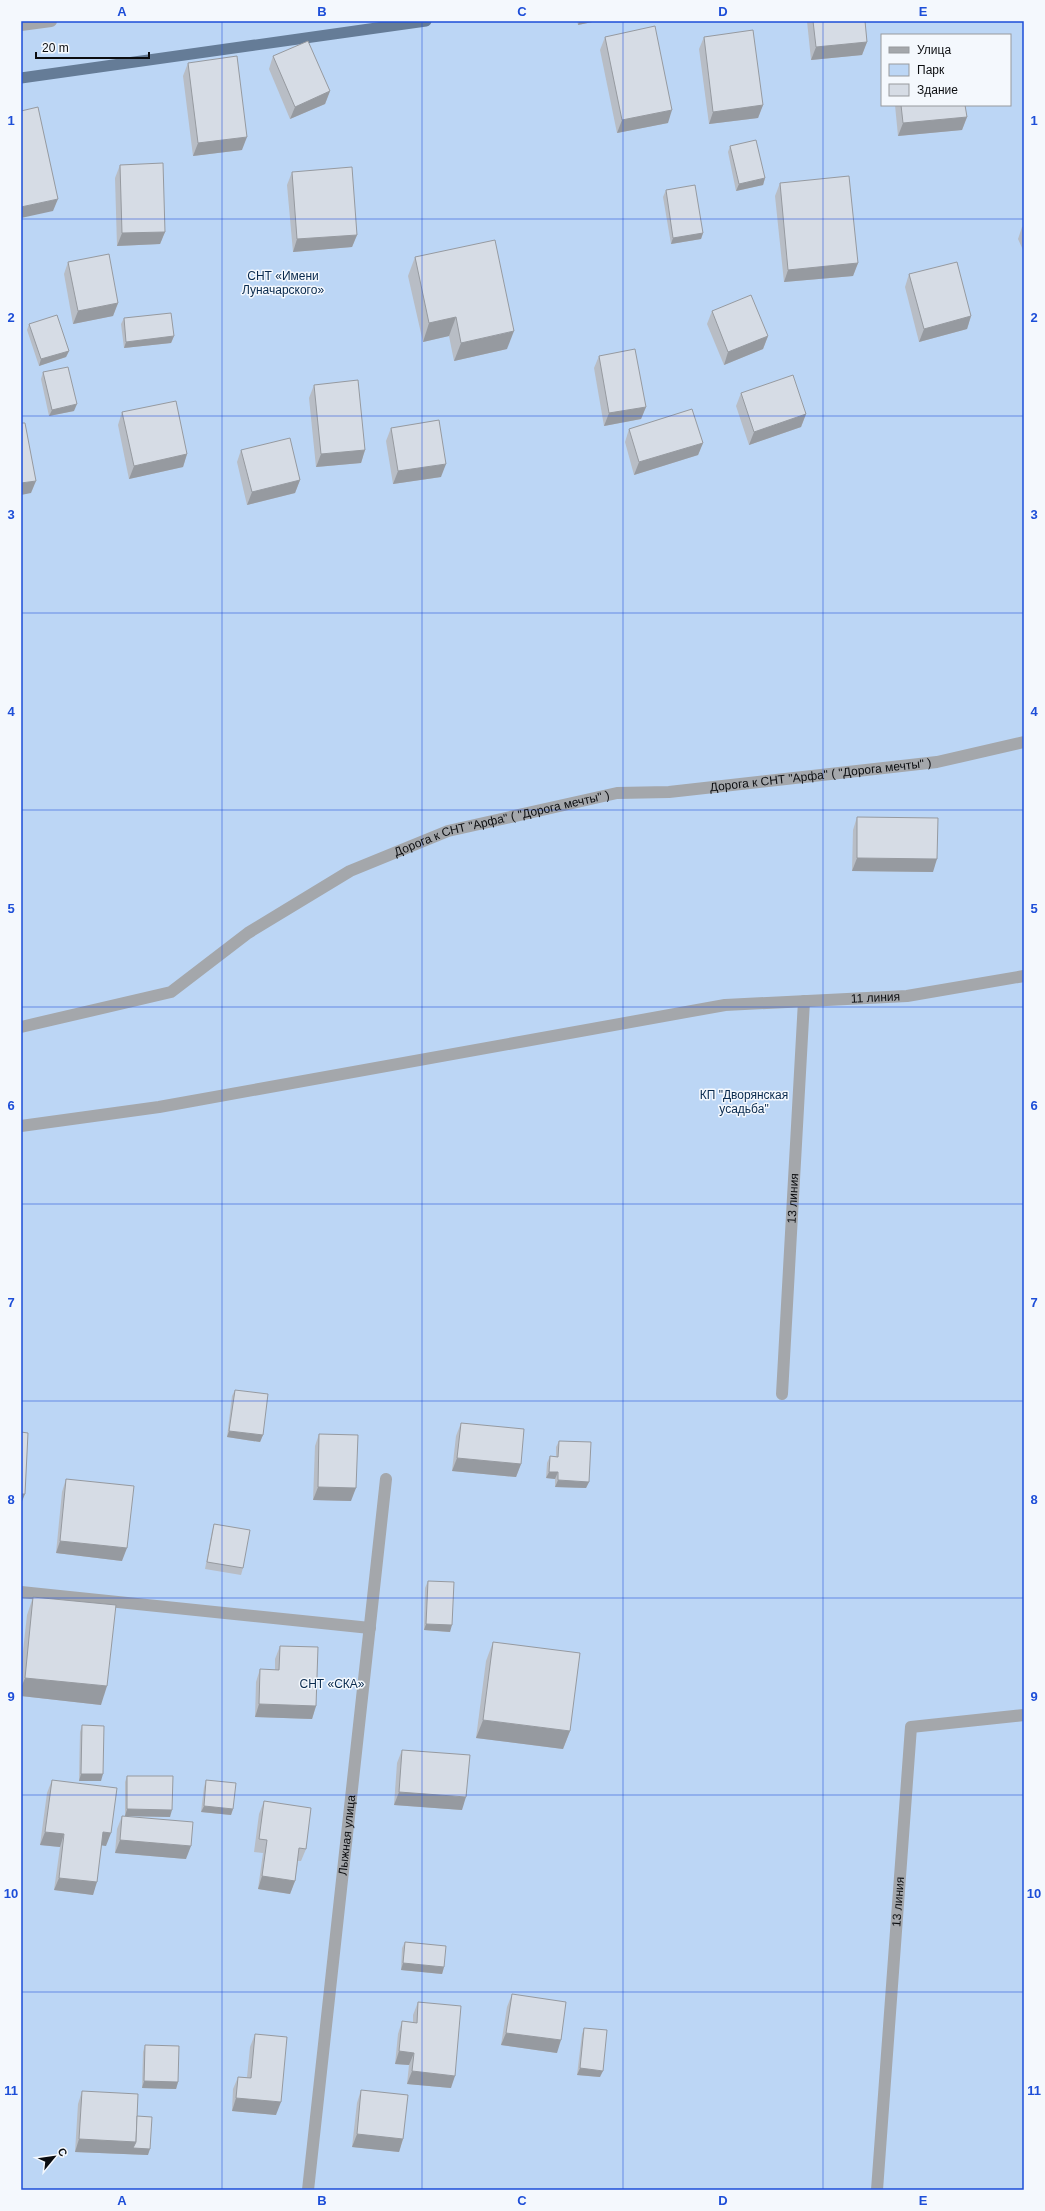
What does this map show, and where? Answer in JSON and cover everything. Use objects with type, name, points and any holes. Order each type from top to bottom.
[{"type":"street","points":[[21,25],[51,21]]},
{"type":"street","name":"Дорога к СНТ \"Арфа\" ( \"Дорога мечты\" )","points":[[21,1027],[171,992],[248,933],[350,871],[448,831],[617,793],[669,792],[937,762],[1024,742]]},
{"type":"street","name":"11 линия","points":[[21,1126],[159,1107],[724,1005],[907,996],[1024,976]]},
{"type":"street","name":"13 линия","points":[[782,1394],[804,1001]]},
{"type":"street","name":"Лыжная улица","points":[[308,2190],[386,1479]]},
{"type":"street","points":[[21,1592],[370,1628]]},
{"type":"street","name":"13 линия","points":[[877,2190],[911,1727],[1024,1715]]},
{"type":"green space","points":[[21,21],[1024,21],[1024,2190],[21,2190]]},
{"type":"building","points":[[813,21],[865,21],[867,42],[816,47]]},
{"type":"building","points":[[655,26],[672,110],[622,120],[605,37]]},
{"type":"building","points":[[753,30],[763,105],[713,112],[704,37]]},
{"type":"building","points":[[308,41],[330,91],[295,107],[273,56]]},
{"type":"building","points":[[237,56],[247,137],[198,143],[188,63]]},
{"type":"building","points":[[901,106],[965,106],[967,117],[903,123]]},
{"type":"building","points":[[38,107],[58,199],[21,207],[21,111]]},
{"type":"building","points":[[756,140],[765,178],[739,184],[730,146]]},
{"type":"building","points":[[163,163],[165,232],[122,233],[120,165]]},
{"type":"building","points":[[352,167],[357,235],[297,239],[292,172]]},
{"type":"building","points":[[849,176],[858,263],[788,270],[780,183]]},
{"type":"building","points":[[695,185],[703,233],[673,238],[666,190]]},
{"type":"building","points":[[495,240],[514,331],[461,343],[456,317],[429,323],[415,257]]},
{"type":"building","points":[[109,254],[118,303],[78,311],[68,262]]},
{"type":"building","points":[[957,262],[971,316],[924,329],[909,274]]},
{"type":"building","points":[[751,295],[768,336],[728,352],[712,311]]},
{"type":"building","points":[[171,313],[174,336],[126,342],[124,318]]},
{"type":"building","points":[[57,315],[69,351],[41,359],[29,324]]},
{"type":"building","points":[[635,349],[646,407],[609,413],[599,356]]},
{"type":"building","points":[[68,367],[77,404],[52,410],[43,372]]},
{"type":"building","points":[[793,375],[806,414],[754,432],[741,393]]},
{"type":"building","points":[[358,380],[365,450],[321,454],[314,385]]},
{"type":"building","points":[[176,401],[187,454],[134,466],[122,412]]},
{"type":"building","points":[[692,409],[703,443],[639,462],[629,429]]},
{"type":"building","points":[[439,420],[446,464],[398,471],[391,428]]},
{"type":"building","points":[[21,423],[25,423],[36,481],[21,483]]},
{"type":"building","points":[[290,438],[300,480],[252,492],[241,450]]},
{"type":"building","points":[[857,817],[938,818],[937,859],[857,858]]},
{"type":"building","points":[[235,1390],[268,1394],[263,1435],[229,1431]]},
{"type":"building","points":[[461,1423],[524,1429],[521,1464],[457,1458]]},
{"type":"building","points":[[21,1432],[28,1433],[25,1494],[21,1494]]},
{"type":"building","points":[[319,1434],[358,1435],[356,1488],[318,1487]]},
{"type":"building","points":[[559,1441],[591,1442],[589,1482],[558,1480],[558,1472],[549,1472],[550,1456],[558,1457]]},
{"type":"building","points":[[66,1479],[134,1486],[127,1548],[60,1541]]},
{"type":"building","points":[[214,1524],[250,1530],[243,1568],[207,1562]]},
{"type":"building","points":[[428,1581],[454,1582],[452,1625],[426,1624]]},
{"type":"building","points":[[33,1597],[116,1605],[107,1686],[25,1678]]},
{"type":"building","points":[[493,1642],[580,1653],[570,1731],[483,1720]]},
{"type":"building","points":[[280,1646],[318,1647],[316,1706],[259,1704],[260,1669],[279,1670]]},
{"type":"building","points":[[82,1725],[104,1726],[103,1774],[81,1774]]},
{"type":"building","points":[[402,1750],[470,1755],[466,1797],[399,1792]]},
{"type":"building","points":[[127,1776],[173,1776],[172,1810],[127,1809]]},
{"type":"building","points":[[52,1780],[117,1788],[111,1833],[103,1832],[97,1882],[59,1878],[64,1834],[45,1832]]},
{"type":"building","points":[[206,1780],[236,1783],[233,1809],[204,1806]]},
{"type":"building","points":[[264,1801],[311,1808],[306,1849],[299,1848],[295,1881],[262,1876],[267,1840],[259,1839]]},
{"type":"building","points":[[122,1816],[193,1822],[191,1846],[120,1840]]},
{"type":"building","points":[[405,1942],[446,1946],[444,1967],[403,1963]]},
{"type":"building","points":[[512,1994],[566,2002],[561,2040],[506,2033]]},
{"type":"building","points":[[418,2002],[461,2006],[455,2076],[412,2071],[414,2053],[399,2051],[402,2021],[417,2023]]},
{"type":"building","points":[[584,2028],[607,2030],[603,2071],[580,2068]]},
{"type":"building","points":[[255,2034],[287,2037],[281,2102],[236,2098],[238,2077],[251,2078]]},
{"type":"building","points":[[145,2045],[179,2046],[178,2082],[144,2081]]},
{"type":"building","points":[[361,2090],[408,2095],[403,2139],[357,2134]]},
{"type":"building","points":[[82,2091],[138,2094],[136,2142],[79,2139]]},
{"type":"building","points":[[137,2116],[152,2117],[150,2149],[133,2148],[136,2142]]},
{"type":"waterway","points":[[21,78],[426,21]]},
{"type":"park label","name":"СНТ «Имени Луначарского»","points":[[283,283]]},
{"type":"park label","name":"КП \"Дворянская усадьба\"","points":[[744,1102]]},
{"type":"park label","name":"СНТ «СКА»","points":[[332,1684]]}]
